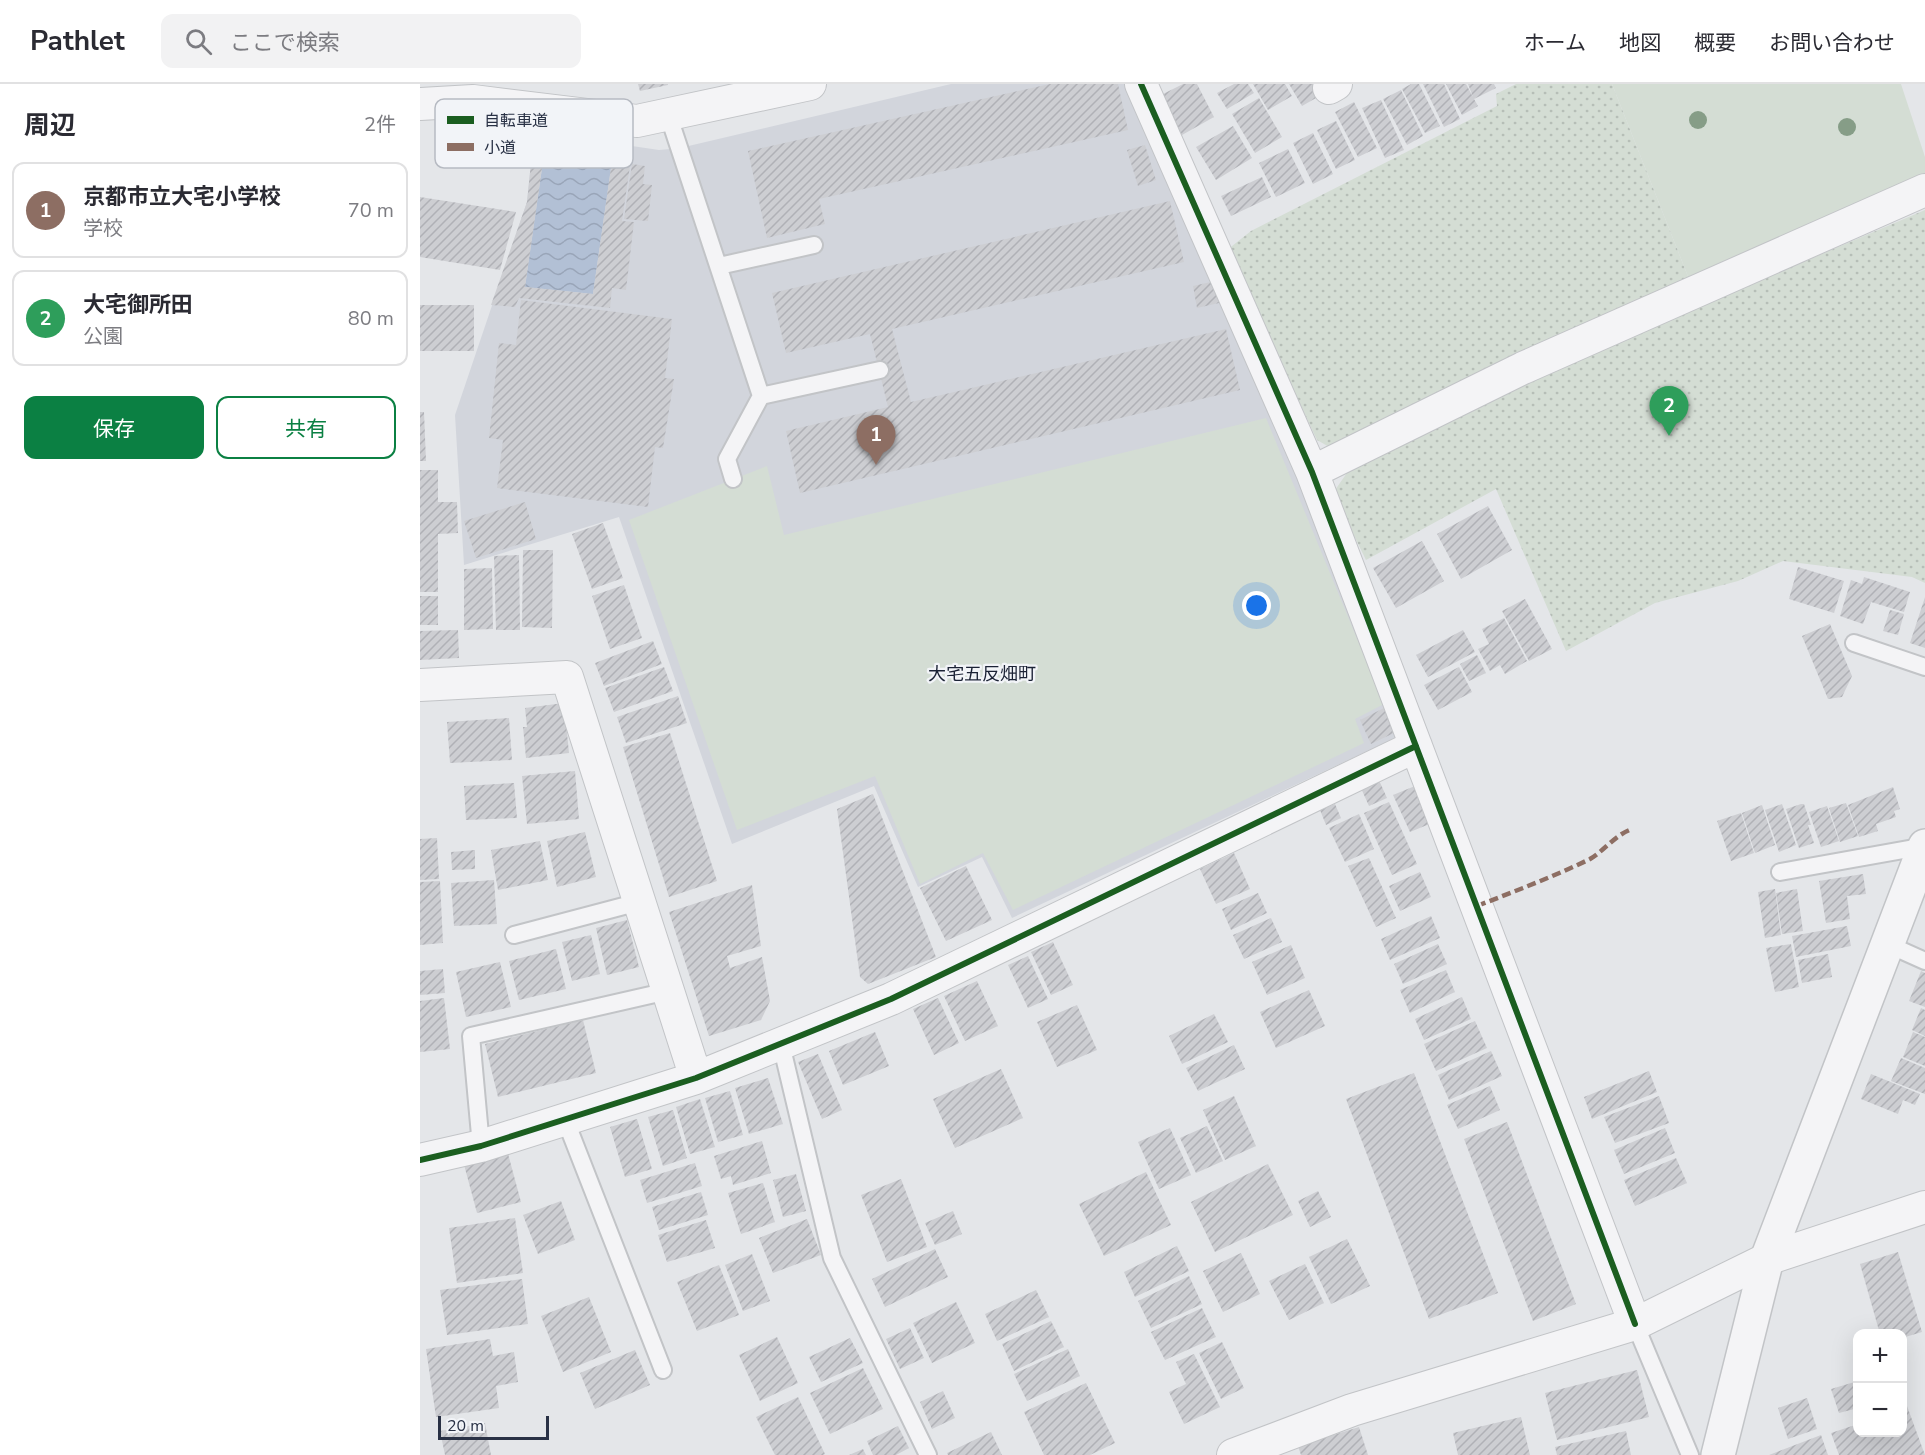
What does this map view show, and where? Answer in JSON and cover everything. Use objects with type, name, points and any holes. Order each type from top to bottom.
[{"type":"street","points":[[633,120],[810,84]]},
{"type":"street","points":[[1141,84],[1312,472],[1635,1324]]},
{"type":"street","points":[[420,104],[435,103]]},
{"type":"street","points":[[1312,472],[1523,368],[1925,190]]},
{"type":"street","points":[[420,685],[567,677],[696,1078]]},
{"type":"street","points":[[420,1160],[481,1146],[696,1078],[891,999],[1416,746]]},
{"type":"street","points":[[1718,1455],[1767,1259],[1925,846]]},
{"type":"street","points":[[1233,1455],[1352,1410],[1635,1324],[1767,1259],[1925,1207]]},
{"type":"lane","points":[[668,114],[761,396],[727,459],[733,479]]},
{"type":"lane","points":[[719,266],[814,245]]},
{"type":"lane","points":[[761,396],[880,370]]},
{"type":"lane","points":[[1854,643],[1925,667]]},
{"type":"lane","points":[[1780,872],[1925,846]]},
{"type":"lane","points":[[514,935],[639,902]]},
{"type":"lane","points":[[1887,944],[1925,961]]},
{"type":"lane","points":[[481,1146],[471,1036],[668,991]]},
{"type":"lane","points":[[781,1044],[832,1258],[928,1455]]},
{"type":"lane","points":[[565,1119],[663,1370]]},
{"type":"lane","points":[[1635,1324],[1690,1455]]},
{"type":"shaded area","points":[[951,84],[1129,84],[1157,141],[1400,720],[1397,737],[1012,918],[982,857],[918,887],[874,786],[732,844],[619,517],[464,565],[455,415],[527,202],[530,168],[633,168],[633,146],[659,150],[680,148]]},
{"type":"shaded area","points":[[1516,84],[1612,84],[1689,279],[1331,448],[1317,440],[1227,250],[1251,231],[1497,106],[1496,94]]},
{"type":"shaded area","points":[[1612,84],[1901,84],[1925,157],[1925,181],[1689,279]]},
{"type":"shaded area","points":[[1925,210],[1925,583],[1912,577],[1783,561],[1738,581],[1655,603],[1566,651],[1496,489],[1366,560],[1333,493],[1351,467],[1601,348]]},
{"type":"shaded area","points":[[1266,418],[1384,704],[1355,719],[1364,743],[1013,910],[983,853],[920,884],[875,776],[737,830],[629,520],[767,466],[784,535]]},
{"type":"water","points":[[542,168],[611,168],[593,294],[525,287]]},
{"type":"building","points":[[638,84],[668,84],[668,85],[640,91]]},
{"type":"building","points":[[1050,84],[1118,84],[1128,130],[819,199],[825,224],[767,238],[748,151]]},
{"type":"building","points":[[1183,84],[1197,84],[1214,117],[1182,135],[1161,95]]},
{"type":"building","points":[[1234,84],[1248,84],[1254,93],[1227,109],[1217,93]]},
{"type":"building","points":[[1253,84],[1285,84],[1292,96],[1268,110]]},
{"type":"building","points":[[1289,84],[1318,84],[1323,94],[1302,106]]},
{"type":"building","points":[[1411,84],[1419,84],[1440,126],[1425,133],[1402,89]]},
{"type":"building","points":[[1423,84],[1444,84],[1460,119],[1444,127]]},
{"type":"building","points":[[1446,84],[1466,84],[1473,97],[1468,84],[1494,84],[1496,88],[1474,99],[1478,106],[1462,115]]},
{"type":"building","points":[[1401,90],[1423,136],[1407,145],[1383,99]]},
{"type":"building","points":[[1259,98],[1282,137],[1255,153],[1232,114]]},
{"type":"building","points":[[1381,100],[1404,150],[1385,158],[1362,108]]},
{"type":"building","points":[[1354,102],[1377,148],[1358,157],[1335,112]]},
{"type":"building","points":[[1336,121],[1355,160],[1336,169],[1317,130]]},
{"type":"building","points":[[1233,126],[1252,158],[1216,180],[1196,147]]},
{"type":"building","points":[[1313,133],[1333,174],[1313,184],[1293,143]]},
{"type":"building","points":[[1145,145],[1156,180],[1138,186],[1127,150]]},
{"type":"building","points":[[1288,149],[1305,183],[1276,197],[1259,163]]},
{"type":"building","points":[[633,164],[645,166],[643,184],[652,185],[648,221],[624,219],[631,168]]},
{"type":"building","points":[[530,168],[542,168],[525,287],[593,294],[611,168],[630,168],[622,221],[634,222],[626,290],[612,288],[610,308],[519,298],[515,307],[491,305],[527,202]]},
{"type":"building","points":[[1262,177],[1271,197],[1231,216],[1221,196]]},
{"type":"building","points":[[420,197],[516,212],[500,270],[420,257]]},
{"type":"building","points":[[1170,201],[1184,262],[892,329],[911,402],[1226,329],[1240,390],[800,493],[786,431],[888,407],[870,334],[786,353],[772,293]]},
{"type":"building","points":[[1215,281],[1219,303],[1197,308],[1193,286]]},
{"type":"building","points":[[521,300],[672,319],[665,378],[674,379],[663,448],[655,447],[648,507],[497,488],[503,440],[489,438],[499,343],[516,345]]},
{"type":"building","points":[[420,305],[474,305],[474,351],[420,351]]},
{"type":"building","points":[[420,412],[424,412],[426,461],[420,461]]},
{"type":"building","points":[[420,470],[438,470],[438,502],[457,502],[458,533],[438,534],[438,592],[420,592]]},
{"type":"building","points":[[525,502],[536,539],[476,558],[464,521]]},
{"type":"building","points":[[1488,506],[1512,550],[1461,579],[1437,534]]},
{"type":"building","points":[[603,523],[623,578],[592,589],[572,534]]},
{"type":"building","points":[[1422,541],[1444,581],[1396,608],[1373,568]]},
{"type":"building","points":[[523,550],[553,550],[552,628],[522,627]]},
{"type":"building","points":[[519,555],[520,630],[496,630],[494,556]]},
{"type":"building","points":[[1798,567],[1844,581],[1834,613],[1789,599]]},
{"type":"building","points":[[492,568],[493,629],[464,630],[464,569]]},
{"type":"building","points":[[1864,577],[1910,592],[1904,612],[1871,602],[1863,624],[1840,616],[1851,580],[1862,584]]},
{"type":"building","points":[[624,585],[642,638],[610,649],[592,596]]},
{"type":"building","points":[[420,596],[438,596],[438,625],[420,625]]},
{"type":"building","points":[[1925,597],[1925,648],[1910,643]]},
{"type":"building","points":[[1525,599],[1552,649],[1529,661],[1502,611]]},
{"type":"building","points":[[1890,610],[1904,614],[1898,635],[1883,631]]},
{"type":"building","points":[[1504,618],[1527,661],[1505,674],[1500,665],[1490,671],[1478,649],[1489,644],[1482,629]]},
{"type":"building","points":[[1830,624],[1852,676],[1842,697],[1828,699],[1802,636]]},
{"type":"building","points":[[458,630],[459,658],[420,660],[420,631]]},
{"type":"building","points":[[1463,630],[1475,652],[1428,677],[1416,655]]},
{"type":"building","points":[[653,641],[662,664],[604,686],[595,663]]},
{"type":"building","points":[[1477,655],[1486,673],[1469,681],[1460,664]]},
{"type":"building","points":[[664,667],[673,691],[614,712],[605,688]]},
{"type":"building","points":[[1459,667],[1472,692],[1438,710],[1424,685]]},
{"type":"building","points":[[678,696],[687,723],[626,743],[617,717]]},
{"type":"building","points":[[564,703],[569,753],[526,758],[523,727],[527,727],[525,708]]},
{"type":"building","points":[[1384,708],[1396,732],[1371,744],[1360,720]]},
{"type":"building","points":[[509,718],[512,760],[450,763],[447,722]]},
{"type":"building","points":[[670,733],[717,881],[669,897],[623,747]]},
{"type":"building","points":[[575,771],[579,819],[527,824],[522,776]]},
{"type":"building","points":[[1378,778],[1387,798],[1369,806],[1360,786]]},
{"type":"building","points":[[514,783],[517,818],[466,820],[464,786]]},
{"type":"building","points":[[1415,786],[1432,823],[1410,832],[1393,795]]},
{"type":"building","points":[[1893,787],[1900,809],[1894,811],[1896,817],[1876,824],[1878,831],[1859,837],[1848,805]]},
{"type":"building","points":[[873,794],[936,957],[868,984],[860,977],[837,809]]},
{"type":"building","points":[[1389,802],[1417,864],[1392,875],[1364,813]]},
{"type":"building","points":[[1846,803],[1858,836],[1840,842],[1829,808]]},
{"type":"building","points":[[1335,804],[1341,818],[1326,825],[1320,810]]},
{"type":"building","points":[[1782,804],[1796,845],[1779,852],[1765,810]]},
{"type":"building","points":[[1804,804],[1811,825],[1808,825],[1814,843],[1799,848],[1786,809]]},
{"type":"building","points":[[1762,805],[1775,845],[1755,853],[1742,813]]},
{"type":"building","points":[[1827,806],[1839,841],[1821,847],[1809,812]]},
{"type":"building","points":[[1741,813],[1754,853],[1731,861],[1717,821]]},
{"type":"building","points":[[1359,814],[1374,849],[1345,862],[1329,828]]},
{"type":"building","points":[[585,832],[596,877],[557,887],[547,841]]},
{"type":"building","points":[[437,838],[439,879],[420,880],[420,839]]},
{"type":"building","points":[[540,841],[548,880],[498,890],[491,850]]},
{"type":"building","points":[[475,850],[475,869],[452,870],[451,852]]},
{"type":"building","points":[[1234,853],[1250,889],[1216,904],[1200,869]]},
{"type":"building","points":[[1369,858],[1396,918],[1376,927],[1348,866]]},
{"type":"building","points":[[966,866],[992,920],[946,941],[920,888]]},
{"type":"building","points":[[1420,872],[1431,897],[1400,911],[1389,886]]},
{"type":"building","points":[[1863,874],[1866,894],[1847,896],[1850,919],[1826,923],[1819,881]]},
{"type":"building","points":[[494,880],[497,924],[454,926],[451,883]]},
{"type":"building","points":[[440,881],[443,943],[420,945],[420,882]]},
{"type":"building","points":[[752,885],[761,946],[727,956],[730,968],[762,957],[770,1001],[761,1020],[709,1036],[669,912]]},
{"type":"building","points":[[1775,889],[1781,935],[1765,938],[1758,892]]},
{"type":"building","points":[[1797,889],[1803,931],[1782,934],[1776,893]]},
{"type":"building","points":[[1258,893],[1267,913],[1231,930],[1222,909]]},
{"type":"building","points":[[1431,916],[1440,938],[1390,960],[1381,939]]},
{"type":"building","points":[[1271,918],[1282,942],[1244,959],[1233,935]]},
{"type":"building","points":[[627,920],[639,967],[607,975],[596,928]]},
{"type":"building","points":[[1847,926],[1851,946],[1796,957],[1792,936]]},
{"type":"building","points":[[591,935],[600,974],[572,981],[562,942]]},
{"type":"building","points":[[1053,942],[1073,985],[1051,995],[1031,952]]},
{"type":"building","points":[[1438,944],[1447,964],[1403,984],[1394,964]]},
{"type":"building","points":[[1791,944],[1799,987],[1775,992],[1766,948]]},
{"type":"building","points":[[1291,945],[1305,978],[1267,995],[1252,962]]},
{"type":"building","points":[[556,949],[566,989],[519,1000],[509,961]]},
{"type":"building","points":[[1828,954],[1832,977],[1802,983],[1798,960]]},
{"type":"building","points":[[1028,956],[1048,999],[1028,1008],[1008,965]]},
{"type":"building","points":[[500,962],[511,1007],[466,1017],[456,972]]},
{"type":"building","points":[[443,969],[445,993],[420,995],[420,971]]},
{"type":"building","points":[[1446,970],[1455,992],[1410,1013],[1400,990]]},
{"type":"building","points":[[1921,971],[1925,973],[1925,1007],[1909,1001]]},
{"type":"building","points":[[977,981],[998,1026],[965,1041],[944,996]]},
{"type":"building","points":[[1309,990],[1325,1026],[1276,1048],[1260,1012]]},
{"type":"building","points":[[1462,997],[1471,1019],[1424,1040],[1415,1019]]},
{"type":"building","points":[[444,998],[450,1049],[420,1052],[420,1001]]},
{"type":"building","points":[[938,998],[959,1043],[934,1055],[913,1009]]},
{"type":"building","points":[[1077,1005],[1097,1050],[1057,1067],[1037,1022]]},
{"type":"building","points":[[1921,1008],[1925,1010],[1925,1036],[1912,1030]]},
{"type":"building","points":[[1214,1014],[1228,1042],[1182,1064],[1169,1036]]},
{"type":"building","points":[[583,1020],[596,1073],[498,1097],[485,1044]]},
{"type":"building","points":[[1475,1021],[1487,1048],[1436,1071],[1424,1044]]},
{"type":"building","points":[[875,1032],[889,1066],[843,1085],[829,1051]]},
{"type":"building","points":[[1913,1032],[1925,1037],[1925,1066],[1903,1057]]},
{"type":"building","points":[[1234,1045],[1245,1069],[1198,1091],[1186,1068]]},
{"type":"building","points":[[1491,1051],[1502,1076],[1449,1100],[1438,1075]]},
{"type":"building","points":[[818,1054],[842,1110],[822,1119],[798,1062]]},
{"type":"building","points":[[1901,1058],[1925,1068],[1925,1094],[1891,1081]]},
{"type":"building","points":[[1001,1069],[1023,1118],[955,1148],[933,1099]]},
{"type":"building","points":[[1649,1071],[1657,1092],[1592,1119],[1584,1097]]},
{"type":"building","points":[[1414,1073],[1498,1293],[1429,1319],[1346,1099]]},
{"type":"building","points":[[1871,1074],[1920,1094],[1915,1105],[1903,1100],[1898,1114],[1861,1099]]},
{"type":"building","points":[[768,1078],[783,1124],[749,1134],[735,1088]]},
{"type":"building","points":[[1490,1086],[1500,1110],[1458,1129],[1447,1105]]},
{"type":"building","points":[[730,1091],[743,1135],[718,1142],[705,1098]]},
{"type":"building","points":[[1234,1096],[1256,1146],[1225,1160],[1203,1110]]},
{"type":"building","points":[[1659,1096],[1669,1123],[1615,1143],[1604,1117]]},
{"type":"building","points":[[700,1099],[715,1147],[690,1154],[676,1107]]},
{"type":"building","points":[[673,1110],[687,1158],[663,1166],[648,1117]]},
{"type":"building","points":[[637,1119],[652,1169],[625,1177],[610,1127]]},
{"type":"building","points":[[1507,1122],[1576,1304],[1533,1321],[1464,1139]]},
{"type":"building","points":[[1207,1126],[1223,1161],[1196,1173],[1180,1138]]},
{"type":"building","points":[[1170,1128],[1191,1175],[1159,1189],[1138,1142]]},
{"type":"building","points":[[1665,1128],[1675,1153],[1624,1174],[1614,1150]]},
{"type":"building","points":[[762,1141],[771,1173],[733,1185],[731,1176],[721,1179],[714,1156]]},
{"type":"building","points":[[507,1150],[521,1202],[477,1213],[463,1161]]},
{"type":"building","points":[[1676,1158],[1687,1183],[1635,1206],[1624,1180]]},
{"type":"building","points":[[695,1163],[702,1186],[647,1203],[640,1180]]},
{"type":"building","points":[[1268,1164],[1293,1215],[1215,1252],[1191,1202]]},
{"type":"building","points":[[1146,1172],[1171,1225],[1104,1256],[1079,1204]]},
{"type":"building","points":[[796,1174],[806,1211],[783,1217],[773,1180]]},
{"type":"building","points":[[901,1179],[927,1247],[887,1262],[861,1195]]},
{"type":"building","points":[[763,1183],[775,1222],[741,1234],[728,1193]]},
{"type":"building","points":[[1318,1191],[1331,1217],[1310,1227],[1298,1201]]},
{"type":"building","points":[[701,1192],[708,1215],[659,1230],[652,1207]]},
{"type":"building","points":[[561,1201],[575,1240],[538,1254],[523,1215]]},
{"type":"building","points":[[953,1211],[962,1234],[935,1245],[925,1223]]},
{"type":"building","points":[[515,1218],[523,1273],[457,1283],[449,1228]]},
{"type":"building","points":[[807,1219],[821,1255],[773,1273],[759,1238]]},
{"type":"building","points":[[706,1220],[715,1248],[667,1262],[658,1235]]},
{"type":"building","points":[[1347,1239],[1370,1286],[1331,1304],[1309,1257]]},
{"type":"building","points":[[1177,1246],[1189,1271],[1135,1297],[1124,1272]]},
{"type":"building","points":[[935,1249],[948,1277],[885,1307],[872,1279]]},
{"type":"building","points":[[1898,1252],[1922,1332],[1907,1336],[1907,1329],[1879,1329],[1860,1264]]},
{"type":"building","points":[[1241,1253],[1260,1294],[1223,1312],[1203,1271]]},
{"type":"building","points":[[752,1254],[770,1301],[743,1311],[725,1265]]},
{"type":"building","points":[[1305,1264],[1324,1303],[1289,1320],[1269,1281]]},
{"type":"building","points":[[719,1265],[739,1315],[697,1331],[677,1282]]},
{"type":"building","points":[[1189,1276],[1202,1304],[1151,1328],[1138,1301]]},
{"type":"building","points":[[522,1279],[528,1324],[447,1335],[440,1290]]},
{"type":"building","points":[[1036,1290],[1049,1317],[997,1341],[985,1314]]},
{"type":"building","points":[[589,1297],[611,1352],[563,1372],[541,1316]]},
{"type":"building","points":[[956,1302],[975,1343],[932,1363],[913,1323]]},
{"type":"building","points":[[1202,1308],[1216,1337],[1165,1360],[1151,1332]]},
{"type":"building","points":[[1051,1321],[1064,1347],[1014,1371],[1002,1344]]},
{"type":"building","points":[[910,1328],[924,1358],[900,1369],[886,1339]]},
{"type":"building","points":[[777,1337],[798,1383],[760,1401],[739,1355]]},
{"type":"building","points":[[850,1338],[863,1363],[821,1382],[809,1357]]},
{"type":"building","points":[[490,1339],[493,1356],[514,1352],[518,1382],[496,1386],[499,1408],[436,1417],[426,1349]]},
{"type":"building","points":[[1222,1342],[1244,1388],[1221,1399],[1199,1353]]},
{"type":"building","points":[[1068,1349],[1080,1376],[1027,1401],[1014,1374]]},
{"type":"building","points":[[635,1350],[650,1385],[595,1409],[580,1373]]},
{"type":"building","points":[[1194,1354],[1220,1407],[1184,1424],[1169,1392],[1186,1384],[1176,1362]]},
{"type":"building","points":[[863,1368],[883,1409],[830,1434],[810,1393]]},
{"type":"building","points":[[1637,1370],[1649,1417],[1557,1440],[1545,1393]]},
{"type":"building","points":[[1853,1382],[1853,1409],[1839,1413],[1831,1389]]},
{"type":"building","points":[[1086,1383],[1115,1443],[1090,1455],[1044,1455],[1024,1412]]},
{"type":"building","points":[[943,1391],[955,1418],[932,1429],[920,1402]]},
{"type":"building","points":[[798,1397],[825,1454],[823,1455],[775,1455],[756,1417]]},
{"type":"building","points":[[1807,1398],[1817,1429],[1788,1439],[1778,1408]]},
{"type":"building","points":[[1907,1406],[1925,1455],[1839,1455],[1831,1433],[1853,1426],[1853,1437],[1907,1437]]},
{"type":"building","points":[[1521,1417],[1530,1455],[1458,1455],[1453,1433]]},
{"type":"building","points":[[485,1423],[491,1455],[445,1455],[440,1431]]},
{"type":"building","points":[[898,1426],[909,1448],[896,1455],[873,1455],[867,1441]]},
{"type":"building","points":[[1359,1427],[1368,1455],[1301,1455],[1298,1446]]},
{"type":"building","points":[[1626,1431],[1631,1455],[1557,1455],[1555,1447]]},
{"type":"building","points":[[991,1432],[1002,1455],[948,1455],[947,1453]]},
{"type":"building","points":[[1821,1435],[1828,1455],[1769,1455]]},
{"type":"building","points":[[863,1449],[866,1455],[849,1455]]},
{"type":"marked path","points":[[1477,906],[1590,859],[1620,835],[1632,829]]},
{"type":"cycle path","points":[[1141,84],[1312,472],[1635,1324]]},
{"type":"cycle path","points":[[420,1160],[481,1146],[696,1078],[891,999],[1416,746]]},
{"type":"place","name":"大宅御所田","points":[[1669,436]]},
{"type":"place","name":"京都市立大宅小学校","points":[[876,465]]},
{"type":"district","name":"大宅五反畑町","points":[[982,674]]}]
